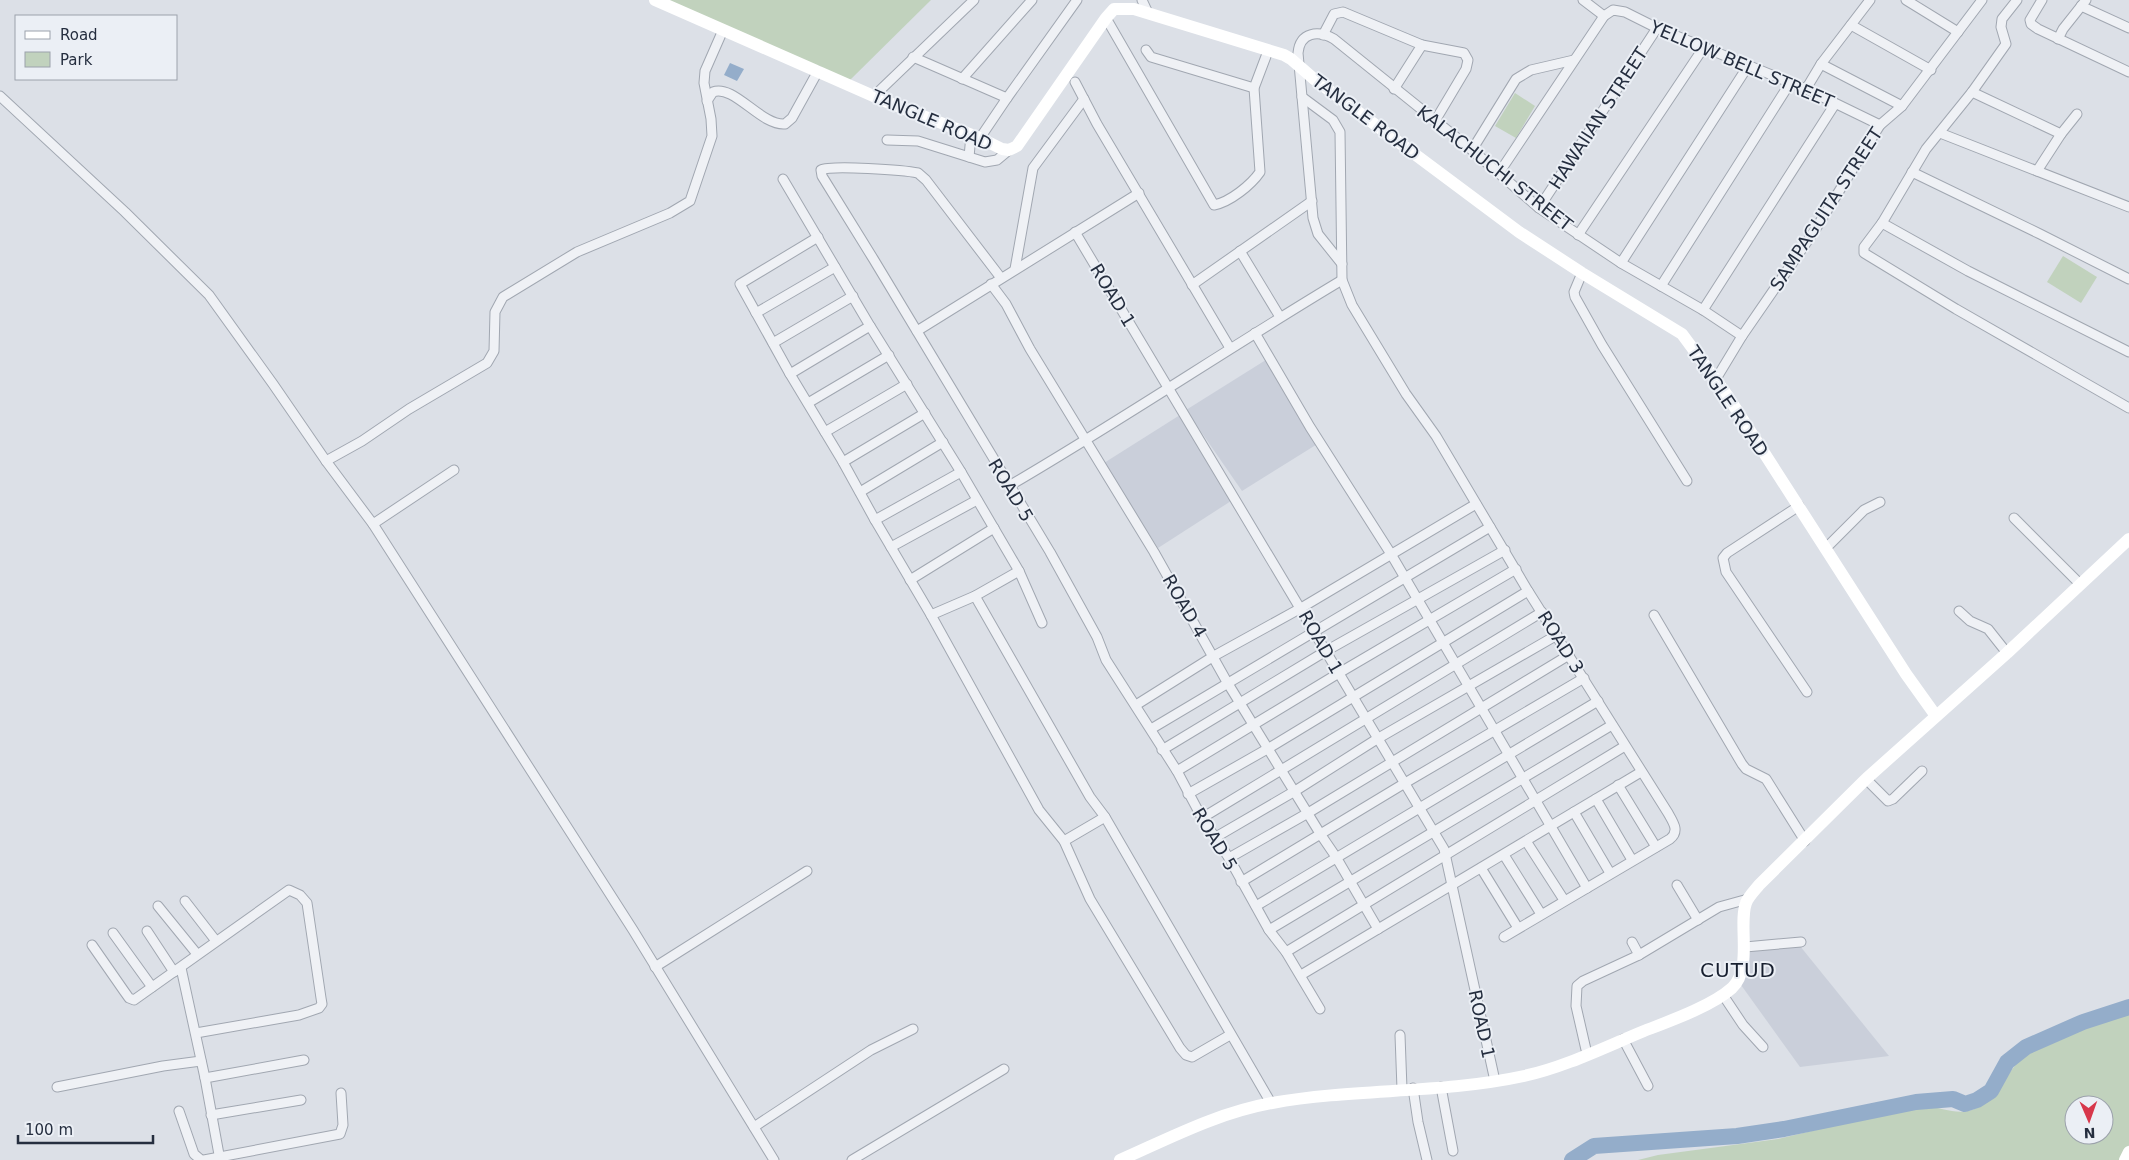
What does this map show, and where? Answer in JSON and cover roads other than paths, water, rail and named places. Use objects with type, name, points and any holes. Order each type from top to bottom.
[{"type":"street","name":"TANGLE ROAD","points":[[655,0],[874,96],[1002,149],[1009,150],[1017,146],[1106,18],[1114,9],[1124,4],[1134,9],[1284,55],[1519,232],[1682,334],[1716,379],[1906,674],[1936,716]]},
{"type":"street","points":[[874,96],[974,0]]},
{"type":"street","points":[[962,79],[1032,0]]},
{"type":"street","points":[[969,157],[976,137],[1007,98],[1077,0]]},
{"type":"street","points":[[1142,0],[1148,13]]},
{"type":"street","points":[[1500,173],[1604,16],[1583,0]]},
{"type":"street","points":[[1806,89],[1821,64],[1870,0]]},
{"type":"street","points":[[1906,0],[1958,32]]},
{"type":"street","name":"SAMPAGUITA STREET","points":[[1716,379],[1742,336],[1815,230],[1880,124],[1902,106],[1982,0]]},
{"type":"street","points":[[2017,0],[2002,19],[2001,27],[2006,44],[1972,92],[1926,149],[1882,223],[1864,247],[1864,253],[1956,310],[2129,408]]},
{"type":"street","points":[[2042,0],[2032,15],[2031,24],[2058,39],[2129,72]]},
{"type":"street","points":[[2058,39],[2084,3],[2129,28]]},
{"type":"street","name":"YELLOW BELL STREET","points":[[1604,16],[1613,10],[1625,12],[1657,28],[1806,89],[1880,124]]},
{"type":"street","points":[[1342,264],[1318,234],[1313,218],[1298,53],[1301,40],[1305,36],[1312,34],[1323,35],[1330,19],[1340,11],[1422,45],[1464,53],[1468,57],[1466,69],[1435,121]]},
{"type":"street","points":[[1106,18],[1214,205],[1228,199],[1255,179],[1260,172],[1254,88],[1268,51]]},
{"type":"street","points":[[1851,24],[1931,70]]},
{"type":"street","name":"HAWAIIAN STREET","points":[[1539,208],[1657,28]]},
{"type":"street","points":[[326,461],[378,430],[409,408],[487,363],[494,351],[496,307],[509,292],[577,252],[688,204],[693,198],[712,136],[711,119],[704,83],[705,71],[723,30]]},
{"type":"street","name":"KALACHUCHI STREET","points":[[1323,35],[1334,39],[1500,173],[1539,208],[1621,263],[1703,310],[1742,336]]},
{"type":"street","points":[[1394,88],[1422,45]]},
{"type":"street","points":[[1578,235],[1704,47]]},
{"type":"street","points":[[1146,50],[1151,57],[1254,88]]},
{"type":"street","points":[[913,57],[1007,98]]},
{"type":"street","points":[[1472,150],[1516,79],[1531,70],[1574,60]]},
{"type":"street","points":[[1821,64],[1902,106]]},
{"type":"street","points":[[1621,263],[1748,66]]},
{"type":"street","points":[[707,101],[713,92],[724,92],[774,121],[785,124],[790,120],[818,71]]},
{"type":"street","points":[[1075,82],[1230,348]]},
{"type":"street","points":[[1661,286],[1790,83]]},
{"type":"street","points":[[1972,92],[2061,134]]},
{"type":"street","points":[[0,96],[125,212],[209,294],[326,461],[373,524],[655,966],[774,1160]]},
{"type":"street","points":[[1009,486],[1086,441],[1230,348],[1342,280],[1340,132],[1333,120],[1302,96]]},
{"type":"street","points":[[1015,269],[1033,168],[1084,99]]},
{"type":"street","points":[[1703,310],[1835,104]]},
{"type":"street","points":[[2037,171],[2061,134],[2078,114]]},
{"type":"street","points":[[1940,133],[2128,204]]},
{"type":"street","points":[[887,140],[918,141],[991,162],[1002,157],[1009,150]]},
{"type":"street","name":"ROAD 5","points":[[1001,278],[926,180],[918,173],[846,168],[822,169],[820,172],[1076,597],[1097,637],[1106,660],[1177,771],[1188,794],[1229,858],[1269,930],[1286,952],[1320,1008]]},
{"type":"street","points":[[1912,172],[2129,279]]},
{"type":"street","points":[[784,179],[870,326],[962,472],[1019,571],[1042,623]]},
{"type":"street","points":[[917,331],[1138,193]]},
{"type":"street","points":[[1192,285],[1312,201]]},
{"type":"street","points":[[1882,223],[1968,271],[2129,352]]},
{"type":"street","name":"ROAD 1","points":[[1074,232],[1170,388],[1444,849],[1494,1081]]},
{"type":"street","points":[[818,237],[740,284],[790,374],[844,462],[875,520],[931,615],[1039,810],[1064,841],[1090,899],[1186,1055],[1192,1057],[1230,1035]]},
{"type":"street","points":[[1240,251],[1280,317]]},
{"type":"street","points":[[756,313],[835,267]]},
{"type":"street","points":[[1582,273],[1574,292],[1575,297],[1602,345],[1687,480]]},
{"type":"street","name":"ROAD 3","points":[[1342,280],[1352,305],[1378,350],[1436,436],[1528,591],[1676,828],[1673,837],[1504,937]]},
{"type":"street","name":"ROAD 4","points":[[991,284],[1006,304],[1030,349],[1214,656],[1227,682],[1321,835],[1336,856],[1378,929]]},
{"type":"street","points":[[773,343],[853,296]]},
{"type":"street","points":[[790,374],[870,326]]},
{"type":"street","points":[[1255,333],[1310,427],[1391,554],[1587,888]]},
{"type":"street","points":[[808,403],[889,356]]},
{"type":"street","points":[[825,432],[907,384]]},
{"type":"street","points":[[844,462],[925,414]]},
{"type":"street","points":[[860,492],[944,442]]},
{"type":"street","points":[[373,524],[454,470]]},
{"type":"street","points":[[875,520],[962,472]]},
{"type":"street","points":[[891,546],[977,500]]},
{"type":"street","points":[[1826,548],[1864,510],[1880,502]]},
{"type":"street","points":[[1136,705],[1214,656],[1301,608],[1476,504]]},
{"type":"street","points":[[1799,506],[1727,553],[1723,558],[1723,564],[1726,572],[1806,692]]},
{"type":"street","points":[[2014,518],[2080,584]]},
{"type":"street","points":[[1151,729],[1490,526]]},
{"type":"street","points":[[910,580],[994,528]]},
{"type":"street","points":[[1120,1160],[1194,1125],[1241,1110],[1271,1103],[1319,1095],[1441,1087],[1494,1081],[1540,1072],[1676,1018],[1723,995],[1736,983],[1745,947],[1745,910],[1748,898],[1759,885],[1866,779],[2007,653],[2129,539]]},
{"type":"street","points":[[1162,750],[1326,651],[1505,550]]},
{"type":"street","points":[[1177,771],[1516,569]]},
{"type":"street","points":[[931,615],[975,596],[1019,571]]},
{"type":"street","points":[[1188,794],[1269,748],[1528,591]]},
{"type":"street","points":[[975,596],[1090,796],[1105,817],[1271,1103]]},
{"type":"street","points":[[1959,611],[1970,621],[1988,629],[2007,653]]},
{"type":"street","points":[[1202,818],[1542,612]]},
{"type":"street","points":[[1654,615],[1742,764],[1746,769],[1766,779],[1805,841]]},
{"type":"street","points":[[1216,837],[1295,791],[1377,739],[1557,635]]},
{"type":"street","points":[[1229,858],[1308,813],[1569,655]]},
{"type":"street","points":[[1241,882],[1584,678]]},
{"type":"street","points":[[1256,906],[1336,856],[1420,809],[1598,701]]},
{"type":"street","points":[[1269,930],[1351,883],[1612,725]]},
{"type":"street","points":[[1286,952],[1625,746]]},
{"type":"street","points":[[1866,779],[1888,801],[1893,799],[1922,771]]},
{"type":"street","points":[[1300,975],[1641,772]]},
{"type":"street","points":[[1618,785],[1656,847]]},
{"type":"street","points":[[1596,798],[1632,860]]},
{"type":"street","points":[[1574,812],[1610,873]]},
{"type":"street","points":[[1064,841],[1105,817]]},
{"type":"street","points":[[1526,841],[1564,900]]},
{"type":"street","points":[[1504,855],[1541,914]]},
{"type":"street","points":[[1481,868],[1518,928]]},
{"type":"street","points":[[655,966],[807,871]]},
{"type":"street","points":[[1677,885],[1698,920]]},
{"type":"street","points":[[92,945],[132,1000],[178,970],[197,954],[289,890],[294,891],[304,899],[310,914],[322,1004],[319,1008],[311,1012],[196,1033]]},
{"type":"street","points":[[1587,1054],[1576,1006],[1577,986],[1639,955],[1724,905],[1748,898]]},
{"type":"street","points":[[185,901],[216,941]]},
{"type":"street","points":[[158,906],[197,954]]},
{"type":"street","points":[[147,931],[178,970],[196,1033],[220,1159]]},
{"type":"street","points":[[113,933],[152,987]]},
{"type":"street","points":[[1632,942],[1639,955]]},
{"type":"street","points":[[1745,947],[1801,942]]},
{"type":"street","points":[[1723,995],[1743,1025],[1763,1047]]},
{"type":"street","points":[[754,1127],[870,1050],[913,1029]]},
{"type":"street","points":[[1400,1035],[1408,1088],[1427,1160]]},
{"type":"street","points":[[1623,1039],[1648,1086]]},
{"type":"street","points":[[205,1078],[304,1060]]},
{"type":"street","points":[[57,1086],[163,1066],[201,1061]]},
{"type":"street","points":[[852,1160],[1004,1068]]},
{"type":"street","points":[[1441,1087],[1453,1151]]},
{"type":"street","points":[[179,1111],[194,1154],[203,1160],[220,1159],[340,1134],[343,1125],[341,1093]]},
{"type":"street","points":[[211,1115],[301,1100]]},
{"type":"street","points":[[2125,1160],[2129,1152]]},
{"type":"water","points":[[730,63],[744,69],[737,81],[724,75]]},
{"type":"waterway","points":[[1572,1160],[1594,1146],[1737,1136],[1784,1129],[1916,1102],[1953,1099],[1965,1104],[1977,1100],[1991,1091],[2007,1062],[2026,1047],[2083,1022],[2129,1007]]},
{"type":"district","name":"CUTUD","points":[[1738,970]]}]
